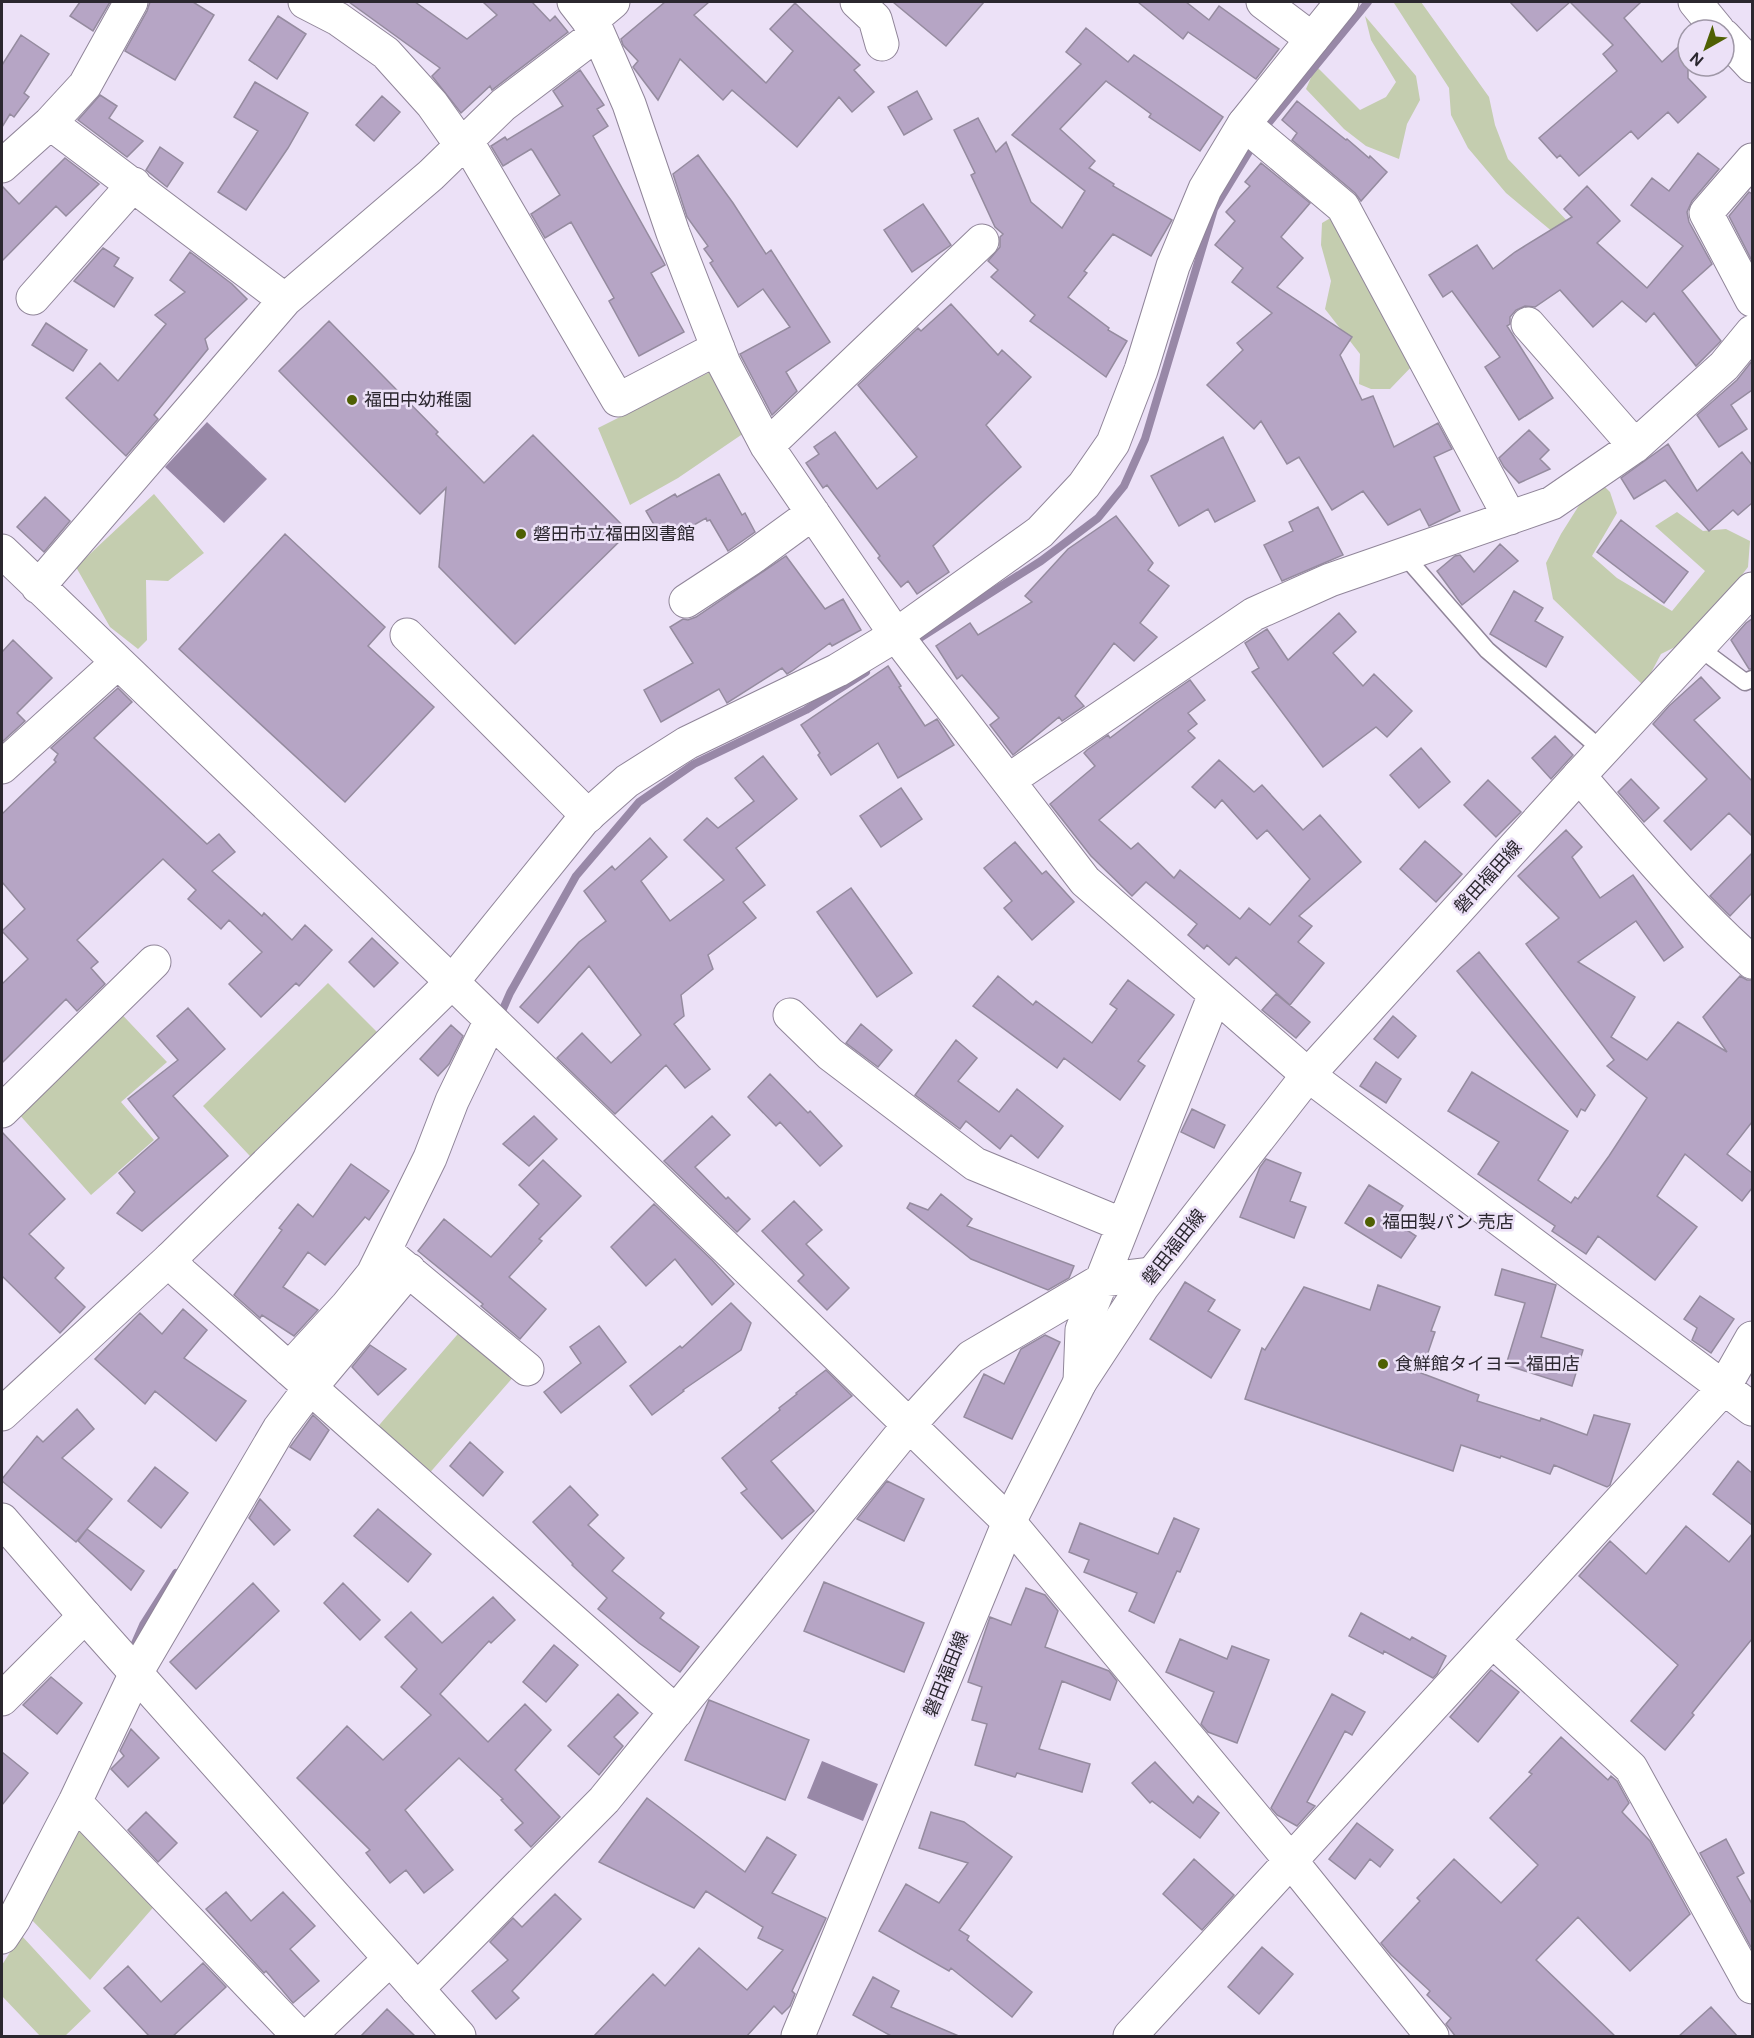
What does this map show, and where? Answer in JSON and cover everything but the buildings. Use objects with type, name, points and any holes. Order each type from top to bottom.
[{"type":"street","points":[[2,166],[50,123],[85,85],[131,2]]},
{"type":"street","points":[[305,2],[338,19],[386,53],[464,143],[618,400],[718,348]]},
{"type":"street","points":[[857,2],[875,19],[882,44]]},
{"type":"street","points":[[1263,2],[1312,39]]},
{"type":"street","points":[[2,1414],[170,1258],[452,982],[588,816],[627,781],[687,743],[838,670],[896,635],[1040,532],[1084,485],[1113,443],[1141,370],[1173,266],[1205,189],[1244,124],[1342,2]]},
{"type":"street","points":[[1695,2],[1708,18]]},
{"type":"street","points":[[38,587],[285,300],[431,175],[593,14],[629,104],[673,233],[724,364],[766,446],[896,635],[1085,882],[1308,1075],[1752,1409]]},
{"type":"street","points":[[1736,49],[1752,66]]},
{"type":"street","points":[[50,123],[134,184],[285,300]]},
{"type":"street","points":[[1244,124],[1343,207],[1510,518]]},
{"type":"street","points":[[1752,160],[1706,213],[1752,300]]},
{"type":"street","points":[[33,298],[134,184]]},
{"type":"street","points":[[766,446],[982,241]]},
{"type":"street","points":[[1528,324],[1635,446]]},
{"type":"street","points":[[1009,780],[1254,614],[1330,580],[1552,503],[1635,446],[1724,366],[1752,332]]},
{"type":"street","points":[[687,601],[813,513]]},
{"type":"street","points":[[2,552],[452,982],[1009,1522],[1291,1861],[1432,2037]]},
{"type":"street","name":"磐田福田線","points":[[798,2037],[1009,1522],[1080,1382],[1152,1274],[1308,1075],[1752,589]]},
{"type":"street","points":[[407,635],[588,816]]},
{"type":"street","points":[[2,767],[117,663]]},
{"type":"street","points":[[1579,776],[1658,866],[1730,943],[1752,962]]},
{"type":"street","points":[[2,1111],[154,962]]},
{"type":"street","points":[[1080,1382],[1082,1330],[1215,994]]},
{"type":"street","points":[[790,1016],[830,1054],[975,1164],[1123,1225]]},
{"type":"street","points":[[2,1937],[14,1919],[75,1802],[136,1673],[279,1429],[300,1378],[396,1260],[430,1158],[452,1101],[491,1020]]},
{"type":"street","points":[[170,1258],[181,1273],[676,1712]]},
{"type":"street","points":[[396,1260],[526,1369]]},
{"type":"street","points":[[417,1989],[604,1800],[909,1425],[971,1357],[1102,1280],[1152,1274]]},
{"type":"street","points":[[1130,2037],[1723,1389],[1752,1338]]},
{"type":"street","points":[[2,1520],[459,2037]]},
{"type":"street","points":[[2,1699],[85,1616]]},
{"type":"street","points":[[1493,1641],[1631,1768],[1752,1987]]},
{"type":"street","points":[[75,1802],[299,2037]]},
{"type":"street","points":[[309,2037],[390,1959]]},
{"type":"lane","points":[[1404,555],[1487,650],[1602,751]]},
{"type":"lane","points":[[1698,647],[1744,682],[1752,679]]},
{"type":"green space","points":[[1421,2],[1489,97],[1495,125],[1508,159],[1573,227],[1578,253],[1506,193],[1468,148],[1451,115],[1449,88],[1394,3]]},
{"type":"green space","points":[[1365,16],[1416,76],[1420,100],[1407,124],[1399,159],[1366,146],[1344,129],[1306,89],[1316,66],[1360,110],[1386,97],[1396,82],[1371,40]]},
{"type":"green space","points":[[1339,213],[1416,362],[1390,389],[1371,389],[1359,384],[1360,354],[1325,309],[1331,281],[1321,245],[1322,223]]},
{"type":"green space","points":[[710,372],[744,433],[678,478],[630,505],[598,428]]},
{"type":"green space","points":[[1603,485],[1610,492],[1617,513],[1592,556],[1617,578],[1672,611],[1705,571],[1655,526],[1677,512],[1703,531],[1726,529],[1750,541],[1748,567],[1716,609],[1681,644],[1661,654],[1644,686],[1553,599],[1546,563],[1583,499]]},
{"type":"green space","points":[[154,494],[204,553],[168,581],[146,580],[147,640],[138,649],[110,627],[76,567]]},
{"type":"green space","points":[[328,983],[389,1044],[262,1169],[203,1106]]},
{"type":"green space","points":[[112,1004],[167,1062],[121,1102],[154,1140],[91,1195],[9,1103]]},
{"type":"green space","points":[[463,1328],[515,1375],[420,1484],[368,1438]]},
{"type":"green space","points":[[75,1802],[164,1895],[90,1980],[27,1915]]},
{"type":"green space","points":[[21,1935],[91,2011],[65,2036],[40,2036],[2,1996],[2,1965]]},
{"type":"shaded area","points":[[207,422],[267,479],[224,523],[165,467]]},
{"type":"shaded area","points":[[822,1761],[878,1784],[863,1821],[807,1798]]},
{"type":"waterway","points":[[1262,131],[1368,2]]},
{"type":"waterway","points":[[915,641],[1041,561],[1098,518],[1124,486],[1145,439],[1214,209],[1255,142]]},
{"type":"waterway","points":[[499,1018],[510,993],[576,876],[639,802],[694,764],[806,710],[866,672]]},
{"type":"waterway","points":[[132,1650],[143,1625],[176,1573]]},
{"type":"place","name":"福田中幼稚園","points":[[352,400]]},
{"type":"place","name":"磐田市立福田図書館","points":[[521,534]]},
{"type":"place","name":"福田製パン 売店","points":[[1370,1222]]},
{"type":"place","name":"食鮮館タイヨー 福田店","points":[[1383,1364]]}]
